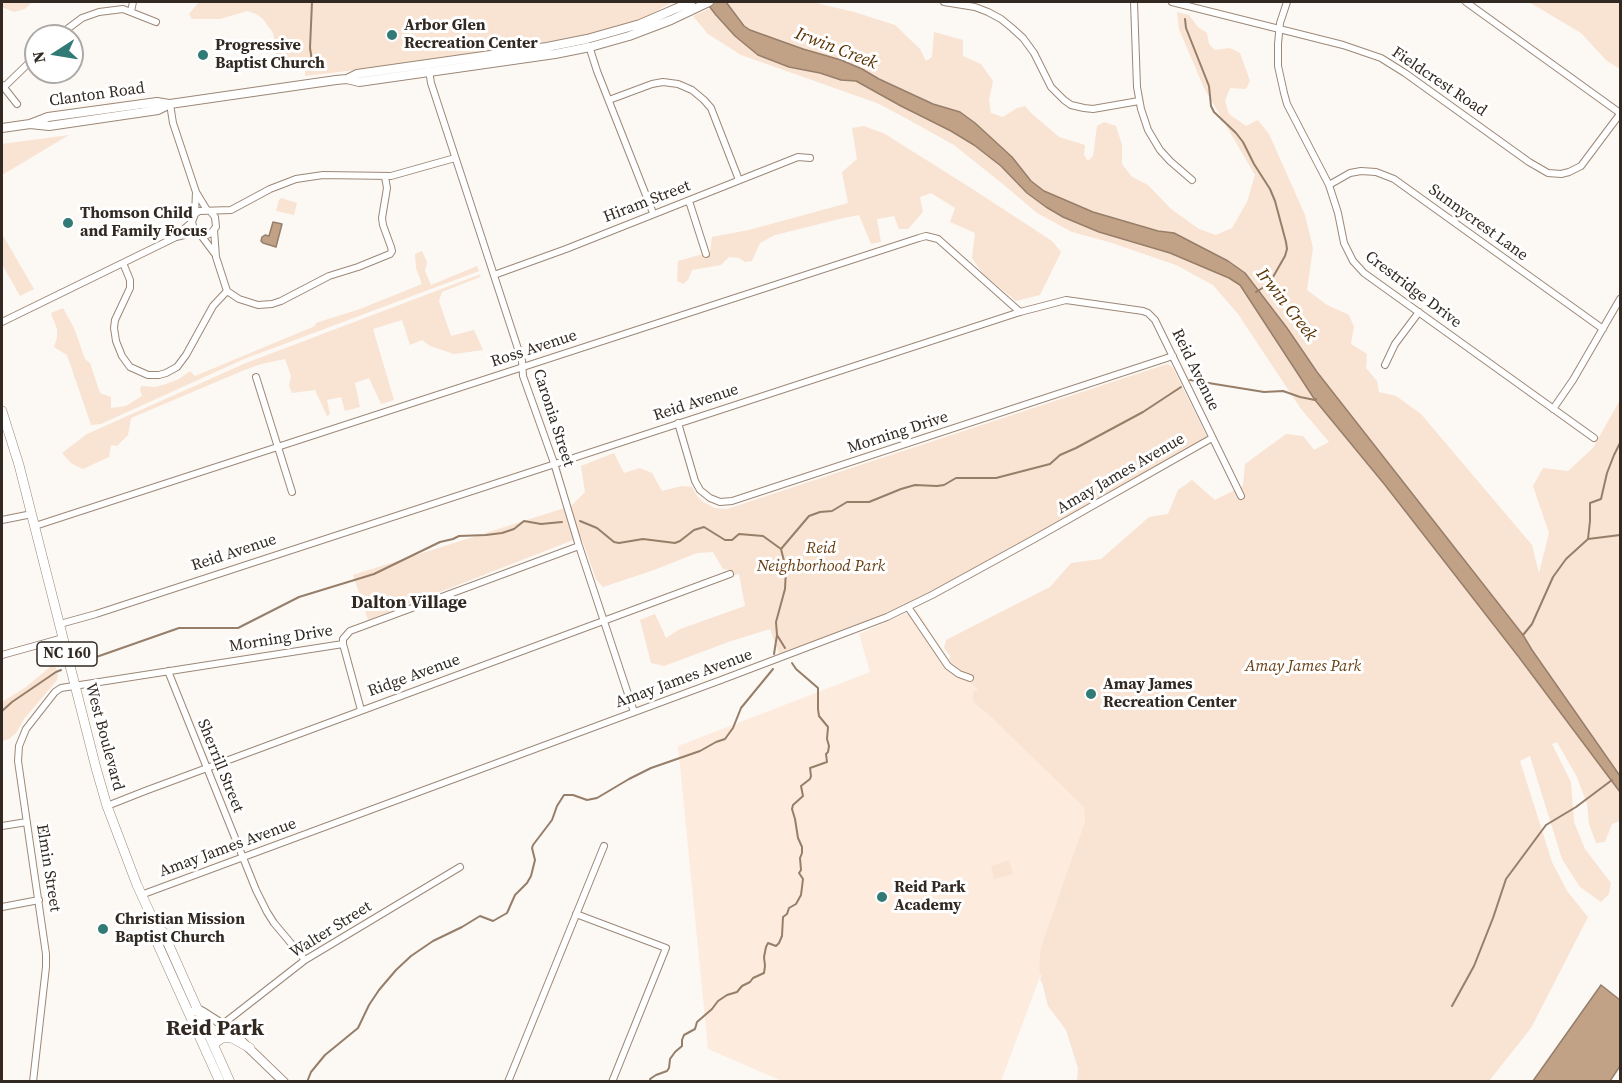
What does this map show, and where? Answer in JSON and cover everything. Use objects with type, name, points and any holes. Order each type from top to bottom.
[{"type":"main road","name":"Clanton Road","points":[[2,128],[30,124],[59,115],[157,102],[170,104],[347,79],[359,82],[429,68],[555,54],[588,43],[652,28],[691,4],[709,2]]},
{"type":"main road","name":"West Boulevard","points":[[2,411],[17,457],[107,806],[141,895],[156,926],[163,932],[230,1082]]},
{"type":"main road","name":"West Boulevard","points":[[156,926],[154,936],[220,1082]]},
{"type":"main road","points":[[188,1012],[199,1010],[223,1024],[284,1082]]},
{"type":"main road","points":[[214,1044],[222,1038],[232,1038],[250,1048]]},
{"type":"street","points":[[131,11],[133,2]]},
{"type":"street","points":[[944,2],[975,7],[1001,19],[1023,38],[1034,53],[1051,87],[1071,105],[1093,109],[1139,101]]},
{"type":"street","points":[[1134,2],[1139,101],[1145,124],[1170,161],[1192,180]]},
{"type":"street","name":"Fieldcrest Road","points":[[1172,2],[1343,45],[1381,58],[1528,162],[1548,173],[1561,174],[1581,166],[1620,113]]},
{"type":"street","name":"Crestridge Drive","points":[[1287,2],[1279,28],[1278,66],[1284,93],[1287,104],[1329,185],[1344,243],[1353,261],[1364,273],[1594,438]]},
{"type":"street","points":[[1466,2],[1620,113]]},
{"type":"street","points":[[73,24],[93,14],[123,9],[156,22]]},
{"type":"street","points":[[588,43],[653,213]]},
{"type":"street","points":[[17,104],[3,86],[24,67]]},
{"type":"street","name":"Caronia Street","points":[[429,68],[431,83],[522,361],[523,375],[554,463],[634,712]]},
{"type":"street","points":[[609,100],[663,82],[678,84],[692,90],[711,108],[739,180]]},
{"type":"street","points":[[170,104],[173,123],[196,192],[208,211],[215,217],[215,255],[227,291],[246,302],[272,304],[291,297],[329,276],[390,254],[392,247],[382,218],[387,188],[386,177]]},
{"type":"street","name":"Hiram Street","points":[[494,275],[566,249],[798,157],[810,158]]},
{"type":"street","points":[[2,322],[176,237],[198,233],[207,235],[231,210],[270,189],[304,177],[398,175],[455,158]]},
{"type":"street","name":"Sunnycrest Lane","points":[[1329,185],[1350,173],[1361,171],[1376,172],[1394,179],[1603,329]]},
{"type":"street","points":[[176,237],[192,222],[195,214],[196,192]]},
{"type":"street","points":[[689,201],[706,254]]},
{"type":"street","points":[[195,214],[202,210],[231,210]]},
{"type":"street","points":[[192,222],[192,226],[215,255]]},
{"type":"street","name":"Ross Avenue","points":[[35,526],[926,236],[938,239],[945,244],[1020,312]]},
{"type":"street","points":[[123,263],[130,280],[130,288],[116,320],[114,328],[116,341],[122,356],[130,367],[148,375],[166,373],[177,366],[186,355],[213,306],[227,291]]},
{"type":"street","points":[[1553,408],[1573,380],[1620,299]]},
{"type":"street","name":"Reid Avenue","points":[[60,624],[1020,312],[1066,300],[1143,310],[1155,320],[1241,496]]},
{"type":"street","points":[[1385,365],[1395,344],[1419,312]]},
{"type":"street","name":"Morning Drive","points":[[678,423],[695,481],[700,490],[720,502],[732,501],[1173,356]]},
{"type":"street","points":[[256,377],[292,492]]},
{"type":"street","name":"Amay James Avenue","points":[[141,895],[908,608],[1212,438]]},
{"type":"street","points":[[2,520],[32,514]]},
{"type":"street","name":"Morning Drive","points":[[75,686],[343,644],[350,631],[579,546]]},
{"type":"street","name":"Ridge Avenue","points":[[107,806],[730,574]]},
{"type":"street","points":[[908,608],[948,666],[970,678]]},
{"type":"street","points":[[2,655],[63,638]]},
{"type":"street","points":[[343,644],[361,710]]},
{"type":"street","name":"Sherrill Street","points":[[168,671],[242,857],[267,912],[305,960]]},
{"type":"street","name":"Elmin Street","points":[[33,1082],[45,968],[44,935],[18,756],[26,729],[56,692],[61,688],[75,686]]},
{"type":"street","points":[[2,826],[27,822]]},
{"type":"street","points":[[508,1082],[604,846]]},
{"type":"street","name":"Walter Street","points":[[223,1024],[305,960],[460,867]]},
{"type":"street","points":[[2,906],[39,900]]},
{"type":"street","points":[[576,914],[666,948],[612,1082]]},
{"type":"shaded area","points":[[706,2],[726,2],[744,26],[750,30],[841,60],[933,104],[960,112],[1012,157],[1031,181],[1044,191],[1093,212],[1158,231],[1174,233],[1228,261],[1245,273],[1317,372],[1523,635],[1620,776],[1620,792],[1385,485],[1315,400],[1240,285],[1170,253],[1099,232],[1063,217],[1027,193],[1001,166],[974,145],[951,131],[856,81],[841,80],[789,67],[758,55],[735,36]]},
{"type":"shaded area","points":[[273,222],[282,224],[276,247],[261,241],[265,235],[269,236]]},
{"type":"shaded area","name":"Reid Park Academy","points":[[916,609],[948,659],[1101,814],[1001,1081],[782,1081],[708,1049],[678,746],[870,672],[859,634]]},
{"type":"shaded area","points":[[1601,985],[1620,1000],[1620,1066],[1610,1081],[1533,1081]]},
{"type":"green space","points":[[2,2],[32,2],[25,9],[14,12],[2,7]]},
{"type":"green space","points":[[199,2],[672,2],[631,23],[580,37],[406,64],[305,76],[305,68],[295,70],[277,67],[273,33],[263,19],[256,14],[247,11],[220,19],[192,19],[189,14]]},
{"type":"green space","points":[[726,2],[815,2],[854,12],[895,25],[920,49],[926,61],[932,57],[934,32],[963,40],[963,56],[981,64],[993,81],[989,100],[991,113],[1003,117],[1025,106],[1059,137],[1085,145],[1084,155],[1088,161],[1093,156],[1097,126],[1104,122],[1116,126],[1122,145],[1122,164],[1132,177],[1148,185],[1171,209],[1199,229],[1216,235],[1232,228],[1247,202],[1255,175],[1204,88],[1179,29],[1177,12],[1189,15],[1198,27],[1207,33],[1209,44],[1215,50],[1230,48],[1240,53],[1250,81],[1246,89],[1230,88],[1225,101],[1229,114],[1246,126],[1258,120],[1269,134],[1305,215],[1313,248],[1307,290],[1327,305],[1349,315],[1354,327],[1351,344],[1367,354],[1366,368],[1377,381],[1379,392],[1396,396],[1421,414],[1532,545],[1539,573],[1549,533],[1533,486],[1543,468],[1568,471],[1593,448],[1620,400],[1620,776],[1531,650],[1523,635],[1317,372],[1251,280],[1174,233],[1158,231],[1093,212],[1044,191],[1031,181],[1012,157],[960,112],[933,104],[841,60],[750,30],[744,26]]},
{"type":"green space","points":[[1529,2],[1620,2],[1620,69],[1607,61],[1581,33]]},
{"type":"green space","name":"Amay James Park","points":[[711,8],[735,36],[758,55],[841,80],[856,81],[951,131],[974,145],[1001,166],[1027,193],[1063,217],[1099,232],[1170,253],[1240,285],[1315,400],[1343,434],[1356,427],[1620,792],[1620,821],[1612,824],[1605,842],[1596,843],[1589,824],[1587,804],[1577,777],[1557,742],[1552,744],[1571,782],[1574,822],[1585,849],[1611,883],[1609,894],[1601,902],[1580,887],[1562,859],[1530,756],[1520,761],[1552,862],[1567,891],[1588,917],[1531,1028],[1489,1081],[1077,1081],[1078,1068],[1066,1030],[1048,1006],[1039,968],[1041,947],[1085,822],[1084,807],[973,702],[973,692],[978,690],[948,659],[951,657],[944,648],[946,640],[1050,587],[1071,563],[1101,559],[1149,517],[1168,514],[1178,490],[1192,480],[1215,500],[1243,486],[1245,464],[1286,434],[1303,436],[1314,450],[1329,442],[1301,409],[1238,314],[1213,285],[1176,265],[1072,232],[1037,213],[954,145],[877,103],[741,55],[708,34],[693,16]]},
{"type":"green space","points":[[864,126],[885,134],[1052,241],[1061,252],[1040,295],[1016,301],[983,274],[972,258],[975,233],[950,222],[955,208],[931,193],[920,197],[923,212],[908,229],[899,229],[894,216],[877,219],[881,242],[871,244],[859,215],[775,235],[760,243],[752,261],[745,262],[739,258],[729,257],[721,265],[692,270],[688,280],[683,284],[677,281],[678,261],[710,252],[712,237],[749,230],[848,203],[842,172],[857,159],[852,128]]},
{"type":"green space","points":[[69,135],[2,175],[2,144]]},
{"type":"green space","points":[[281,198],[297,203],[294,215],[276,211]]},
{"type":"green space","points":[[2,234],[34,289],[20,296],[2,264]]},
{"type":"green space","points":[[422,251],[427,262],[425,271],[431,285],[477,266],[479,271],[244,359],[101,424],[91,425],[67,355],[54,347],[57,329],[51,313],[63,308],[74,328],[85,359],[90,363],[100,393],[111,397],[111,408],[126,406],[142,396],[141,386],[155,387],[166,384],[190,371],[195,376],[315,326],[316,323],[360,309],[422,284],[416,268],[415,254]]},
{"type":"green space","points":[[481,274],[480,277],[442,292],[439,301],[451,336],[474,330],[483,350],[454,354],[430,346],[422,340],[410,345],[402,320],[373,329],[394,400],[381,404],[369,378],[355,383],[360,407],[345,411],[341,397],[327,400],[330,414],[327,416],[315,390],[292,393],[289,386],[291,376],[285,359],[242,371],[131,418],[128,435],[117,446],[111,445],[109,457],[83,469],[72,464],[62,453],[87,434],[246,363]]},
{"type":"green space","name":"Reid Neighborhood Park","points":[[1167,364],[1173,368],[1207,437],[914,601],[856,626],[779,654],[770,629],[664,666],[651,663],[640,620],[655,614],[666,638],[680,629],[745,606],[739,574],[731,576],[729,570],[723,569],[713,552],[697,553],[603,587],[596,579],[581,537],[368,620],[353,575],[571,506],[585,492],[581,466],[614,453],[624,473],[640,468],[652,473],[662,491],[682,486],[692,487],[703,502],[715,508],[727,509]]},
{"type":"green space","points":[[55,666],[58,674],[57,680],[24,719],[16,733],[2,741],[2,702],[26,687],[50,667]]},
{"type":"green space","points":[[1009,860],[1013,874],[994,879],[991,866]]},
{"type":"waterway","points":[[312,2],[310,48],[312,61]]},
{"type":"waterway","name":"Irwin Creek","points":[[1185,19],[1186,28],[1209,86],[1211,106],[1243,142],[1270,189],[1286,242],[1285,256],[1269,284],[1256,292]]},
{"type":"waterway","points":[[1190,380],[1264,392],[1283,391],[1300,397],[1316,399]]},
{"type":"waterway","points":[[781,549],[809,516],[832,511],[847,502],[869,502],[915,485],[944,485],[956,478],[996,478],[1050,464],[1060,455],[1143,412],[1181,387]]},
{"type":"waterway","points":[[1588,539],[1590,503],[1601,499],[1607,473],[1620,443]]},
{"type":"waterway","points":[[82,662],[179,628],[238,628],[299,597],[374,574],[440,542],[459,536],[502,533],[514,529],[524,521],[541,524],[562,522]]},
{"type":"waterway","points":[[580,521],[597,528],[614,542],[619,543],[643,539],[675,543],[694,530],[704,527],[725,540],[732,540],[739,534],[763,536],[781,549],[786,569],[785,589],[776,622],[777,635],[774,654]]},
{"type":"waterway","points":[[1523,635],[1532,624],[1553,577],[1566,559],[1588,539],[1620,535]]},
{"type":"waterway","points":[[777,635],[785,648]]},
{"type":"waterway","points":[[651,1082],[650,1079],[667,1071],[670,1059],[682,1046],[684,1035],[695,1029],[697,1022],[718,1001],[737,992],[753,978],[764,973],[766,947],[768,943],[776,946],[779,943],[782,936],[783,917],[789,908],[796,904],[801,895],[803,879],[799,873],[802,847],[792,809],[793,805],[803,796],[801,786],[810,779],[810,768],[827,762],[826,754],[829,746],[828,727],[819,716],[818,688],[792,663]]},
{"type":"waterway","points":[[307,1082],[311,1072],[325,1055],[358,1028],[379,990],[411,956],[433,941],[480,916],[493,921],[507,913],[515,895],[531,876],[535,860],[533,845],[552,820],[564,795],[573,795],[587,800],[597,798],[651,768],[700,751],[725,739],[733,728],[741,708],[773,669]]},
{"type":"waterway","points":[[2,711],[61,670]]},
{"type":"waterway","points":[[1452,1006],[1474,966],[1506,879],[1546,825],[1576,807],[1612,780]]},
{"type":"place","name":"Arbor Glen Recreation Center","points":[[392,35]]},
{"type":"place","name":"Progressive Baptist Church","points":[[203,55]]},
{"type":"place","name":"Thomson Child and Family Focus","points":[[68,223]]},
{"type":"place","name":"Amay James Recreation Center","points":[[1091,694]]},
{"type":"place","name":"Reid Park Academy","points":[[882,897]]},
{"type":"place","name":"Christian Mission Baptist Church","points":[[103,929]]},
{"type":"district","name":"Dalton Village","points":[[409,603]]},
{"type":"district","name":"Reid Park","points":[[215,1029]]}]
